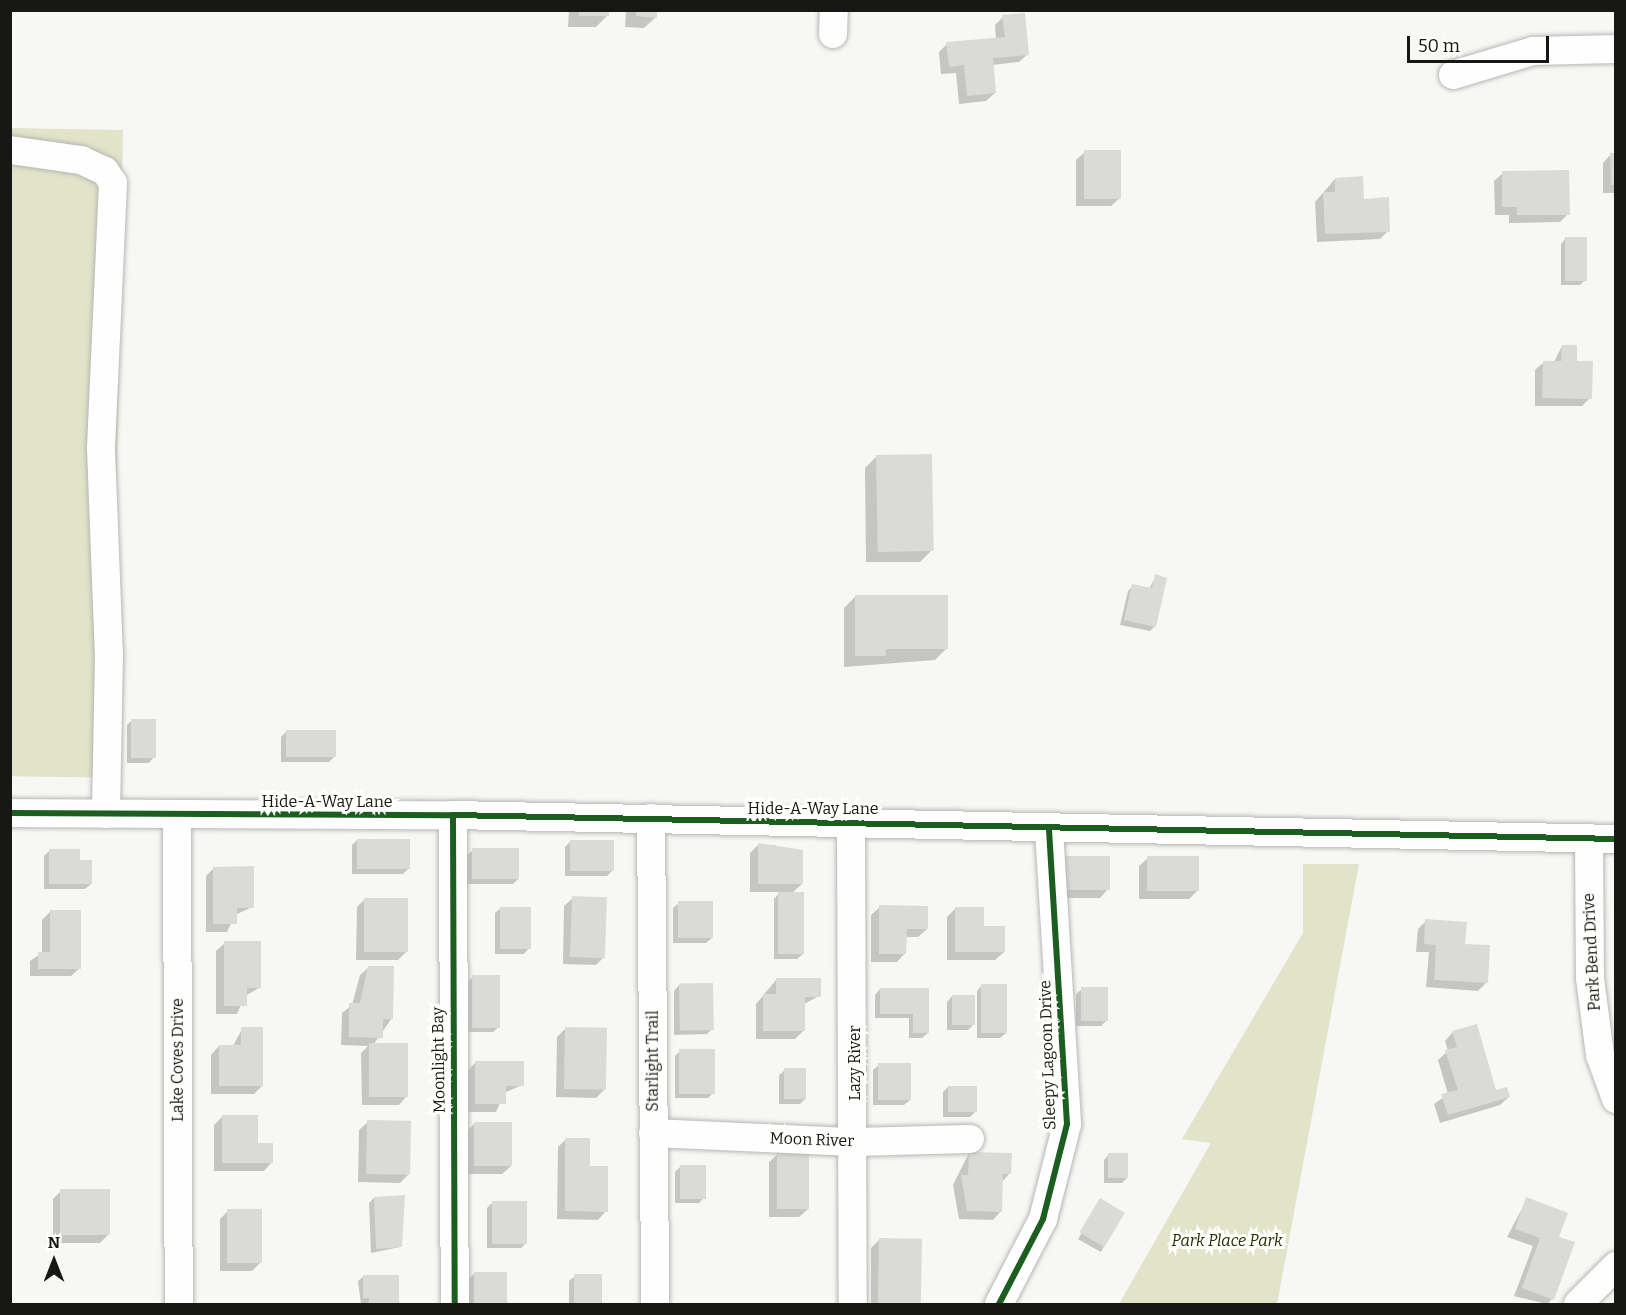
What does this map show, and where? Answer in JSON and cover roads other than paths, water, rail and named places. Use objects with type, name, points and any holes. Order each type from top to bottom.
[{"type":"street","points":[[1453,75],[1533,51],[1616,49]]},
{"type":"street","points":[[10,150],[81,160],[105,171],[113,183],[101,449],[109,655],[106,814]]},
{"type":"street","name":"Hide-A-Way Lane","points":[[10,813],[453,815],[851,821],[1049,828],[1602,838]]},
{"type":"street","name":"Lake Coves Drive","points":[[177,815],[179,1305]]},
{"type":"street","name":"Moonlight Bay","points":[[453,815],[455,1305]]},
{"type":"street","name":"Starlight Trail","points":[[651,818],[655,1305]]},
{"type":"street","name":"Lazy River","points":[[851,821],[853,1305]]},
{"type":"street","name":"Sleepy Lagoon Drive","points":[[999,1305],[1043,1219],[1066,1130],[1049,828]]},
{"type":"street","name":"Park Bend Drive","points":[[1602,838],[1590,978],[1600,1055],[1616,1100]]},
{"type":"street","name":"Moon River","points":[[653,1132],[854,1142],[970,1139]]},
{"type":"street","points":[[1578,1305],[1616,1266]]},
{"type":"park label","name":"Park Place Park","points":[[1227,1241]]}]
